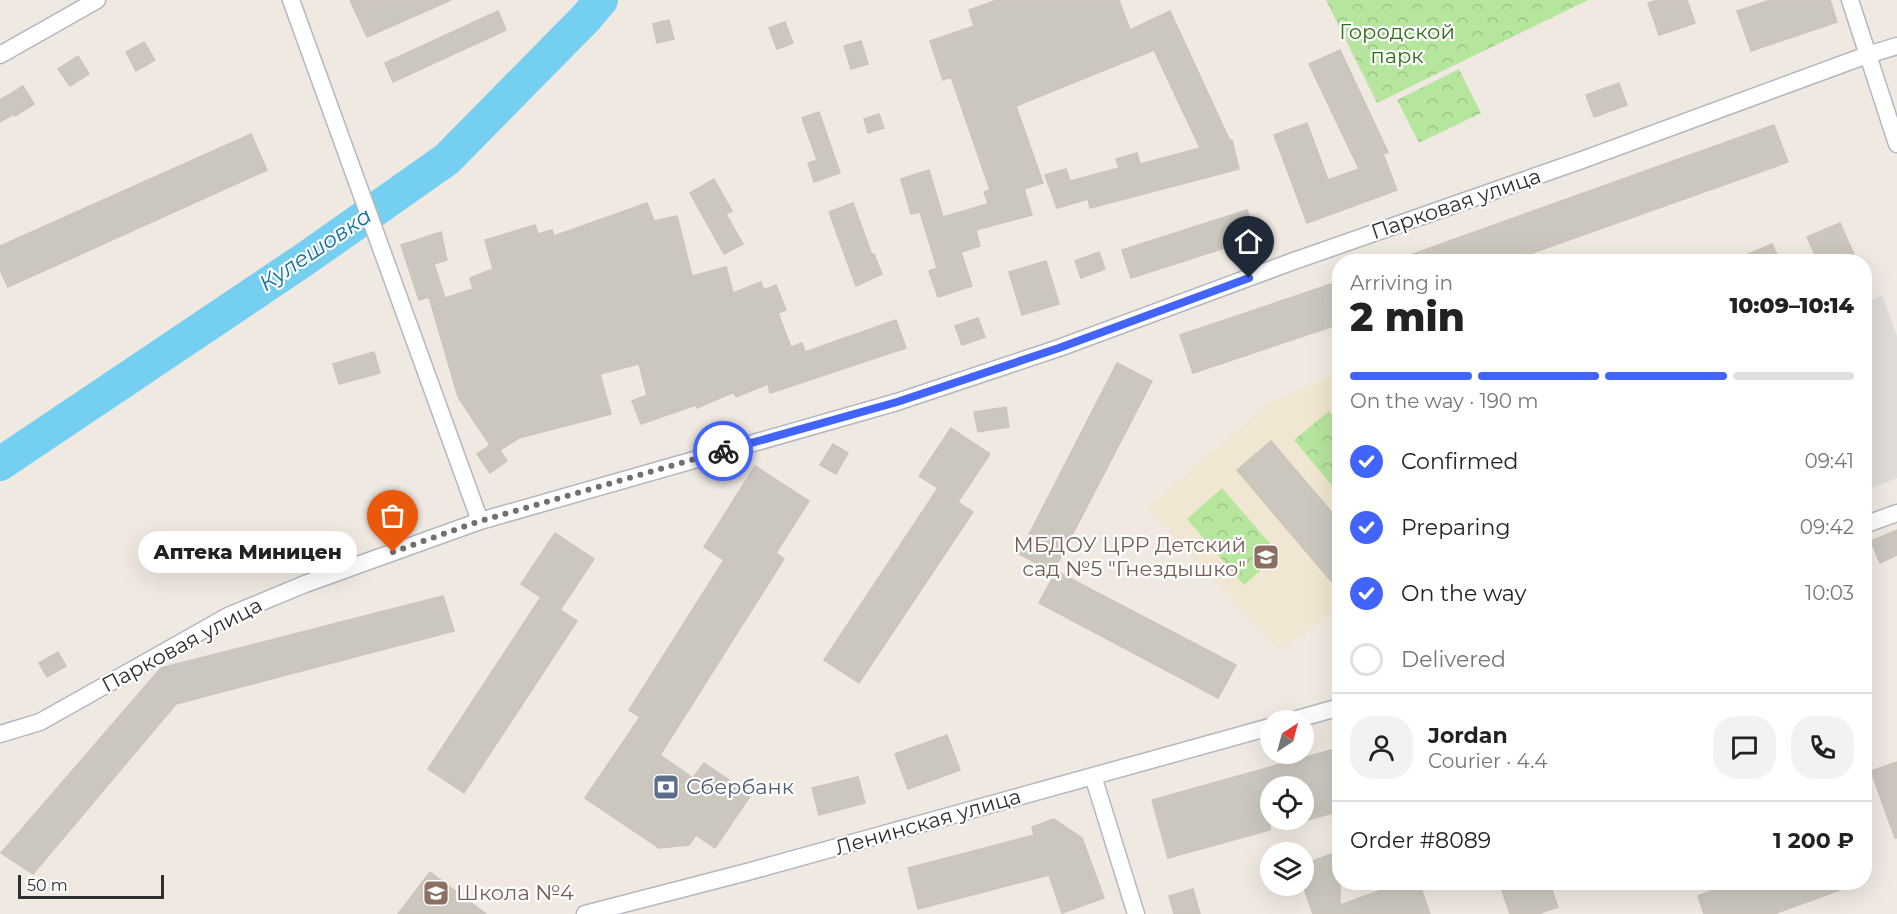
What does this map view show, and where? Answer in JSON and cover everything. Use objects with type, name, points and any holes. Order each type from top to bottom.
[{"type":"street","points":[[0,55],[97,0]]},
{"type":"street","points":[[291,0],[480,521]]},
{"type":"street","points":[[1850,0],[1897,144]]},
{"type":"street","name":"Парковая улица","points":[[0,734],[40,722],[228,616],[305,584],[480,521],[897,402],[1059,348],[1291,262],[1897,46]]},
{"type":"street","points":[[1872,522],[1897,513]]},
{"type":"street","points":[[1314,714],[1332,709]]},
{"type":"street","name":"Ленинская улица","points":[[593,913],[1260,730]]},
{"type":"street","points":[[1093,776],[1136,914]]},
{"type":"shaded area","points":[[1882,296],[1897,336],[1897,478],[1872,488],[1872,300]]},
{"type":"shaded area","name":"МБДОУ ЦРР Детский сад №5 \"Гнездышко\"","points":[[1332,376],[1332,612],[1280,651],[1147,508],[1269,403]]},
{"type":"green space","name":"Городской парк","points":[[1326,0],[1588,0],[1377,103]]},
{"type":"green space","points":[[1459,69],[1481,113],[1419,143],[1397,100]]},
{"type":"green space","points":[[1329,411],[1332,415],[1332,486],[1294,440]]},
{"type":"green space","points":[[1222,488],[1279,554],[1244,585],[1187,519]]},
{"type":"building","points":[[350,0],[451,0],[367,37]]},
{"type":"building","points":[[997,0],[1119,0],[1130,30],[1170,11],[1230,141],[1232,140],[1239,169],[1090,208],[1088,199],[1057,208],[1045,175],[1066,169],[1070,181],[1119,168],[1116,159],[1137,153],[1140,164],[1200,148],[1154,50],[1016,106],[1043,183],[1024,189],[1032,215],[976,230],[980,246],[961,252],[972,286],[938,297],[929,271],[937,268],[920,212],[911,214],[901,179],[929,170],[943,217],[988,204],[984,192],[990,190],[951,77],[943,80],[930,41],[974,26],[969,10]]},
{"type":"building","points":[[1658,0],[1687,0],[1695,23],[1659,35],[1648,3]]},
{"type":"building","points":[[1771,0],[1830,0],[1837,22],[1751,51],[1737,11]]},
{"type":"building","points":[[498,11],[506,30],[393,82],[385,63]]},
{"type":"building","points":[[669,20],[674,39],[657,43],[653,24]]},
{"type":"building","points":[[785,22],[793,43],[777,49],[769,28]]},
{"type":"building","points":[[861,41],[868,64],[851,69],[844,46]]},
{"type":"building","points":[[144,42],[155,60],[136,71],[126,52]]},
{"type":"building","points":[[1340,50],[1388,152],[1383,154],[1397,190],[1307,223],[1274,135],[1307,123],[1328,180],[1359,169],[1309,64]]},
{"type":"building","points":[[78,56],[89,74],[70,86],[58,69]]},
{"type":"building","points":[[1619,83],[1627,105],[1594,117],[1586,95]]},
{"type":"building","points":[[23,86],[34,104],[0,122],[0,100]]},
{"type":"building","points":[[819,112],[840,173],[814,182],[808,163],[817,160],[802,118]]},
{"type":"building","points":[[879,114],[884,128],[868,133],[864,119]]},
{"type":"building","points":[[1774,125],[1788,162],[1530,254],[1413,254]]},
{"type":"building","points":[[251,134],[267,170],[8,287],[0,270],[0,246]]},
{"type":"building","points":[[714,179],[732,211],[726,214],[743,244],[724,254],[690,193]]},
{"type":"building","points":[[647,203],[654,221],[677,216],[692,276],[726,267],[733,293],[761,282],[764,290],[776,285],[786,310],[778,313],[791,347],[802,343],[805,352],[896,320],[906,348],[770,393],[768,384],[736,397],[734,392],[697,408],[696,405],[641,424],[632,401],[647,395],[639,364],[600,374],[611,414],[519,438],[500,450],[507,461],[490,473],[477,454],[490,445],[458,397],[429,297],[419,300],[401,245],[441,232],[447,260],[434,264],[445,298],[473,289],[470,278],[493,269],[485,240],[535,225],[538,234],[552,230],[554,236]]},
{"type":"building","points":[[853,203],[872,255],[874,254],[882,274],[856,286],[829,212]]},
{"type":"building","points":[[1247,210],[1256,238],[1131,278],[1122,250]]},
{"type":"building","points":[[1840,223],[1854,254],[1815,254],[1807,237]]},
{"type":"building","points":[[1772,244],[1777,254],[1748,254]]},
{"type":"building","points":[[1099,252],[1105,269],[1081,278],[1075,261]]},
{"type":"building","points":[[1046,261],[1059,304],[1022,315],[1009,272]]},
{"type":"building","points":[[1332,284],[1332,327],[1193,373],[1180,335]]},
{"type":"building","points":[[978,318],[985,337],[962,345],[955,326]]},
{"type":"building","points":[[374,352],[380,373],[339,384],[333,364]]},
{"type":"building","points":[[1117,363],[1152,381],[1053,572],[1019,554]]},
{"type":"building","points":[[1006,407],[1009,427],[978,432],[974,412]]},
{"type":"building","points":[[951,428],[990,454],[958,502],[973,512],[859,683],[824,660],[938,488],[919,476]]},
{"type":"building","points":[[1271,441],[1332,513],[1332,580],[1331,581],[1237,470]]},
{"type":"building","points":[[833,444],[848,453],[836,474],[820,465]]},
{"type":"building","points":[[755,466],[809,501],[776,553],[784,559],[660,755],[693,778],[704,763],[751,795],[715,848],[696,835],[689,845],[659,848],[585,798],[640,717],[629,710],[724,560],[704,547]]},
{"type":"building","points":[[1897,530],[1897,555],[1880,563],[1872,541]]},
{"type":"building","points":[[555,533],[594,559],[560,610],[577,621],[464,793],[428,769],[541,597],[521,584]]},
{"type":"building","points":[[1056,571],[1236,665],[1218,698],[1039,603]]},
{"type":"building","points":[[443,596],[454,631],[176,704],[33,874],[1,853],[161,668]]},
{"type":"building","points":[[58,652],[66,666],[47,677],[39,663]]},
{"type":"building","points":[[947,735],[960,770],[908,789],[895,754]]},
{"type":"building","points":[[1332,750],[1332,813],[1314,818],[1314,776],[1260,776],[1260,830],[1270,830],[1168,858],[1152,800],[1281,764],[1314,764],[1314,755]]},
{"type":"building","points":[[1897,762],[1897,838],[1895,838],[1872,771]]},
{"type":"building","points":[[858,777],[865,803],[819,815],[812,788]]},
{"type":"building","points":[[1054,819],[1082,838],[1104,898],[1062,913],[1049,875],[918,909],[908,868],[1034,835],[1032,827]]},
{"type":"building","points":[[1332,854],[1332,890],[1340,890],[1340,905],[1382,890],[1422,890],[1430,914],[1313,914],[1307,896],[1314,896],[1314,860]]},
{"type":"building","name":"Школа №4","points":[[430,872],[486,914],[398,914]]},
{"type":"building","points":[[1193,889],[1200,914],[1174,914],[1169,896]]},
{"type":"building","points":[[1502,890],[1552,890],[1558,907],[1538,914],[1510,914]]},
{"type":"building","points":[[1714,890],[1840,890],[1774,914],[1704,914],[1698,896]]},
{"type":"waterway","name":"Кулешовка","points":[[0,464],[305,259],[447,159],[601,0]]},
{"type":"way so far","points":[[393,552],[480,521],[723,451]]},
{"type":"place","name":"Аптека Миницен","points":[[393,552]]},
{"type":"place","name":"МБДОУ ЦРР Детский сад №5 \"Гнездышко\"","points":[[1266,557]]},
{"type":"place","name":"Сбербанк","points":[[666,787]]},
{"type":"place","name":"Школа №4","points":[[436,893]]},
{"type":"route","points":[[723,451],[897,402],[1059,348],[1249,278]]}]
